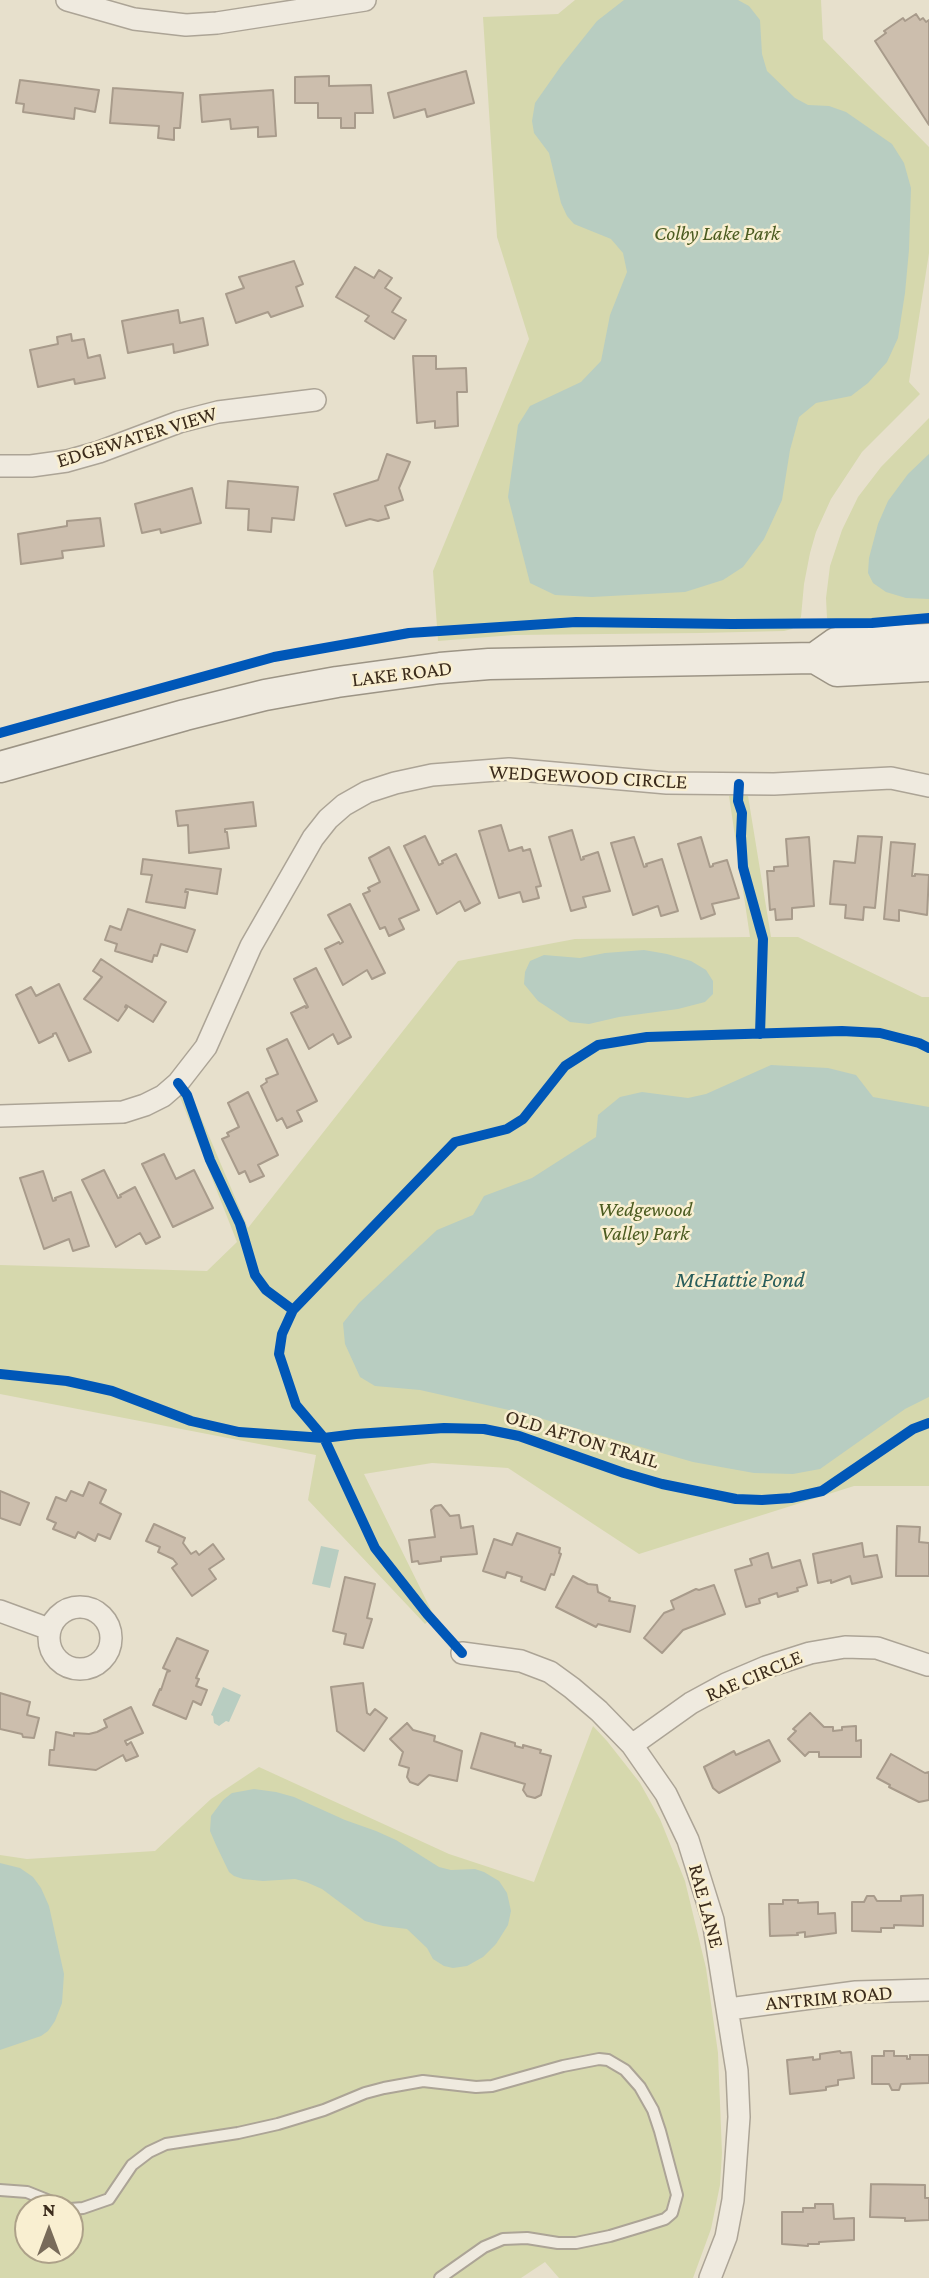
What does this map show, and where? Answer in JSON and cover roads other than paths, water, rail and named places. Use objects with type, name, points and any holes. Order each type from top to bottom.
[{"type":"street","points":[[66,0],[134,19],[186,25],[217,23],[365,0]]},
{"type":"street","name":"EDGEWATER VIEW","points":[[0,466],[32,466],[67,461],[179,422],[218,412],[315,400]]},
{"type":"street","name":"LAKE ROAD","points":[[815,658],[836,643],[929,639]]},
{"type":"street","name":"LAKE ROAD","points":[[0,766],[265,695],[405,672],[489,664],[815,658],[837,671],[929,666]]},
{"type":"street","name":"WEDGEWOOD CIRCLE","points":[[0,1116],[124,1111],[163,1097],[191,1069],[206,1047],[251,946],[313,838],[327,819],[367,792],[432,775],[509,769],[667,783],[774,784],[891,778],[929,786]]},
{"type":"street","points":[[0,1611],[50,1629]]},
{"type":"street","name":"RAE CIRCLE","points":[[632,1745],[691,1703],[726,1684],[810,1653],[845,1647],[877,1648],[928,1665]]},
{"type":"street","name":"RAE LANE","points":[[463,1653],[509,1658],[536,1666],[550,1672],[599,1711],[632,1745],[666,1794],[688,1840],[713,1920],[737,2071],[737,2163],[733,2200],[726,2237],[712,2277]]},
{"type":"street","name":"ANTRIM ROAD","points":[[729,2009],[856,1992],[929,1990]]},
{"type":"lane","points":[[84,2208],[109,2199],[132,2165],[149,2152],[166,2144],[278,2124],[384,2088],[423,2081],[477,2087],[492,2085],[599,2059],[608,2060],[625,2070],[640,2087],[653,2110],[660,2131],[677,2195],[672,2213],[665,2219],[643,2226],[576,2243],[527,2238],[503,2239],[484,2247],[440,2278]]},
{"type":"lane","points":[[0,2190],[32,2194]]},
{"type":"water","name":"Colby Lake Park","points":[[624,0],[738,0],[749,6],[760,20],[762,54],[767,71],[795,98],[808,105],[829,106],[846,112],[892,144],[904,163],[911,188],[905,293],[898,338],[887,362],[868,383],[851,396],[816,403],[799,417],[790,450],[782,500],[764,539],[743,567],[723,580],[685,592],[592,597],[555,595],[530,583],[508,497],[518,425],[530,406],[581,382],[601,361],[610,315],[627,272],[623,253],[611,239],[574,224],[567,216],[561,203],[549,153],[534,133],[532,121],[535,103],[561,66],[597,21]]},
{"type":"water","points":[[929,454],[929,599],[906,598],[886,592],[873,583],[868,573],[869,558],[878,524],[888,501],[908,474]]},
{"type":"water","points":[[644,950],[691,961],[706,970],[713,981],[713,994],[705,1002],[678,1009],[589,1024],[570,1022],[538,1001],[524,984],[530,961],[544,955],[580,958]]},
{"type":"water","name":"McHattie Pond","points":[[771,1065],[828,1068],[856,1075],[873,1097],[929,1107],[929,1397],[905,1409],[820,1469],[793,1474],[754,1473],[693,1462],[522,1413],[420,1390],[375,1386],[360,1377],[345,1344],[343,1323],[359,1303],[437,1230],[473,1215],[484,1196],[532,1178],[596,1137],[598,1115],[620,1097],[642,1092],[688,1098],[706,1094]]},
{"type":"water","points":[[321,1546],[339,1550],[330,1588],[312,1584]]},
{"type":"water","points":[[223,1687],[241,1695],[229,1722],[219,1726],[214,1723],[211,1715]]},
{"type":"water","points":[[254,1789],[294,1797],[376,1831],[396,1840],[439,1867],[484,1872],[499,1881],[507,1893],[511,1911],[508,1925],[496,1944],[483,1957],[467,1966],[453,1968],[433,1959],[427,1948],[407,1929],[365,1921],[322,1889],[306,1882],[295,1879],[263,1881],[234,1876],[229,1872],[210,1831],[211,1816],[232,1793]]},
{"type":"water","points":[[0,1863],[20,1868],[33,1877],[41,1888],[49,1906],[64,1974],[62,2003],[48,2031],[0,2050]]},
{"type":"park label","name":"Wedgewood Valley Park","points":[[645,1222]]}]
